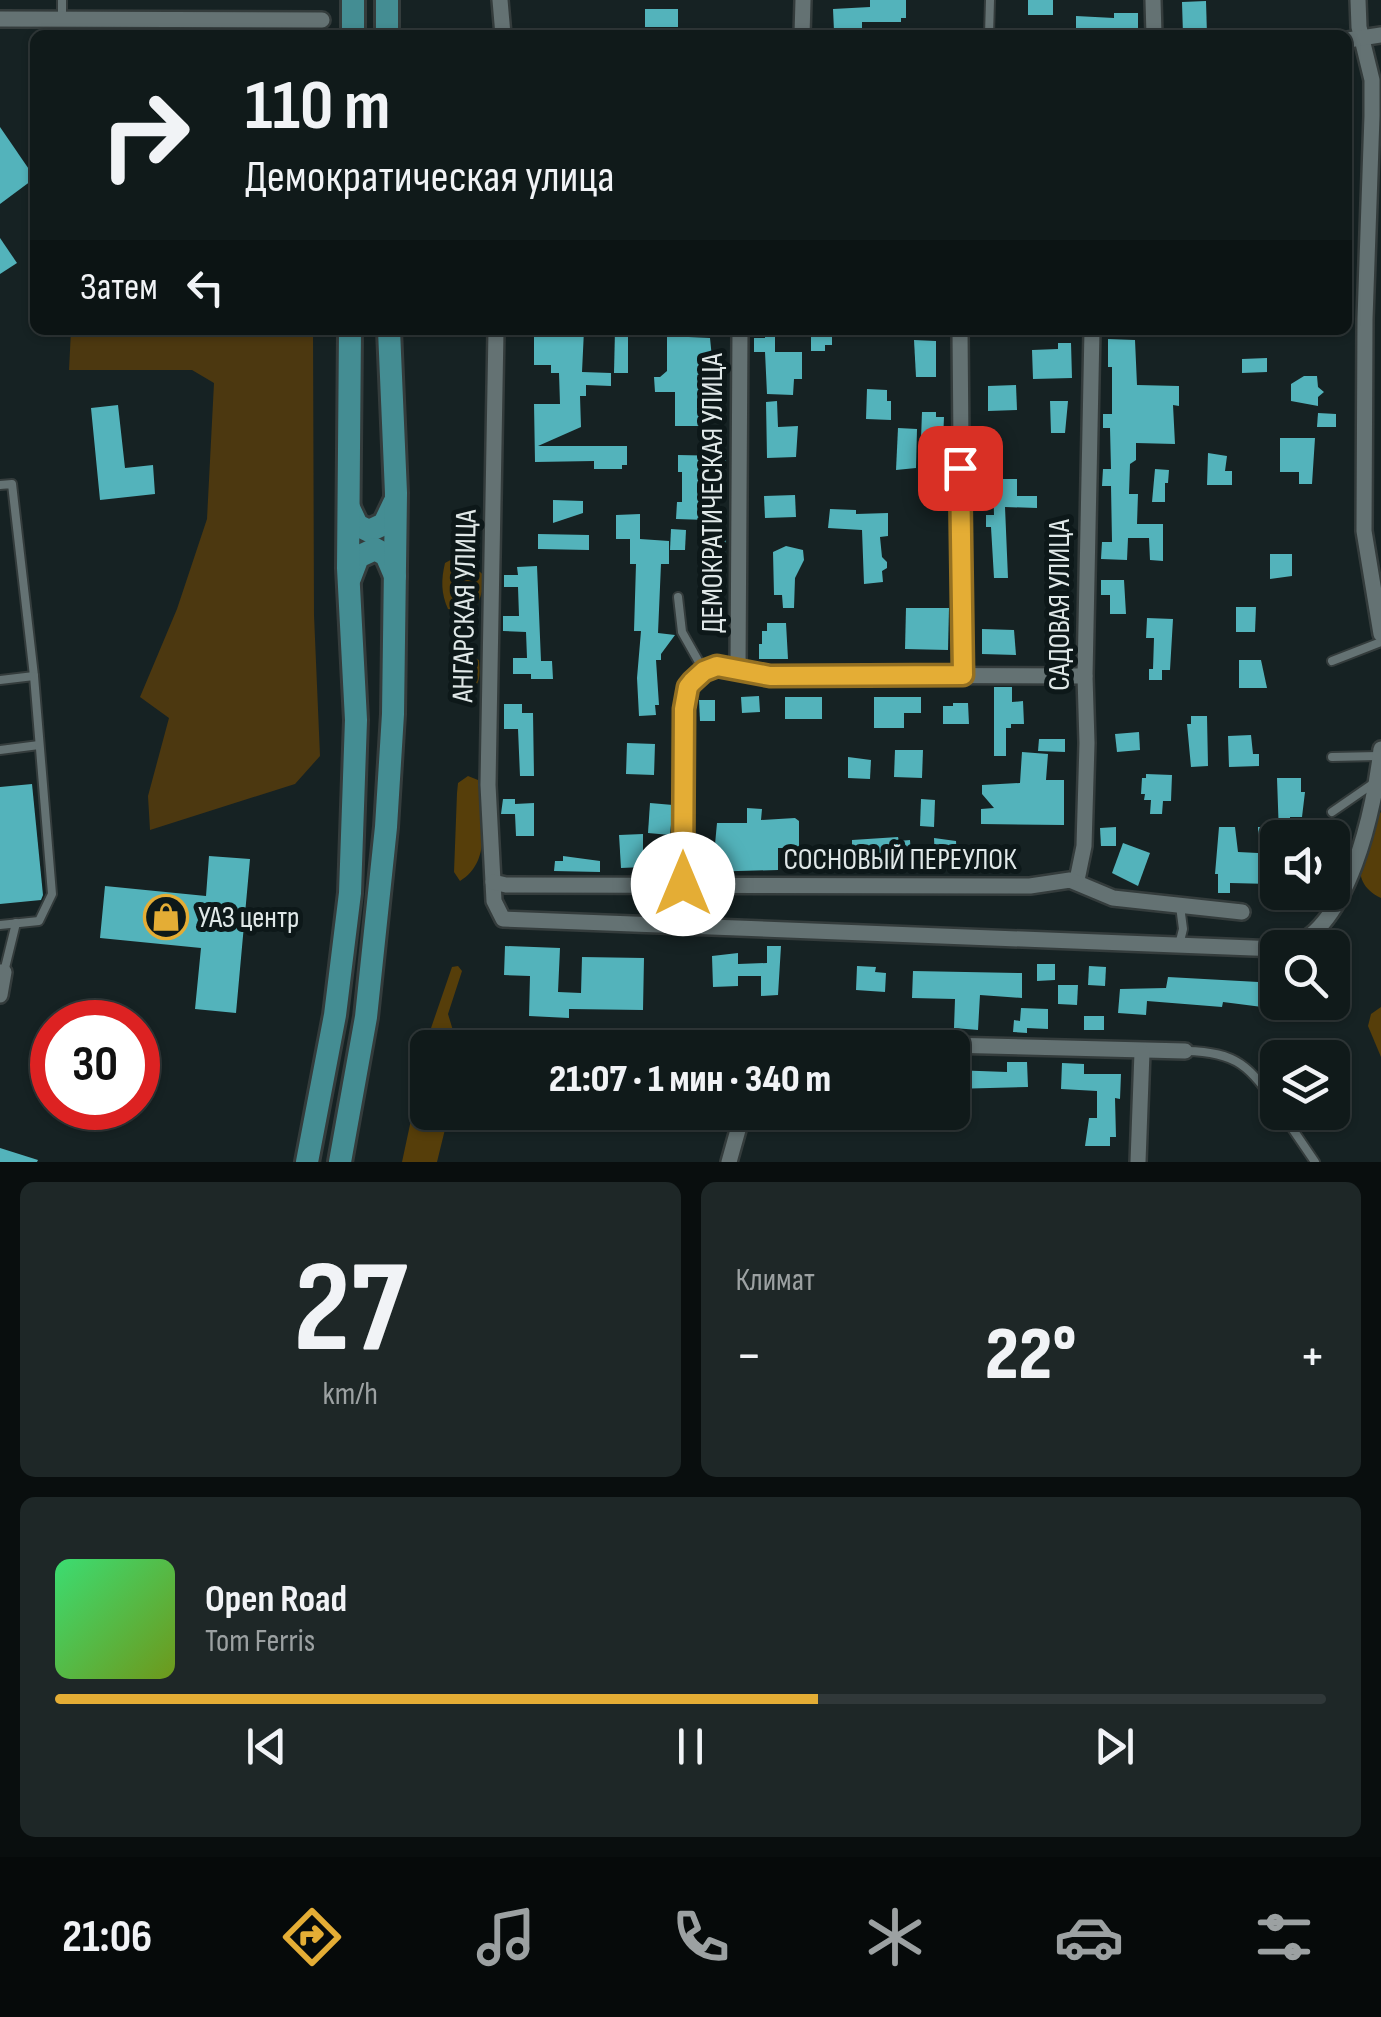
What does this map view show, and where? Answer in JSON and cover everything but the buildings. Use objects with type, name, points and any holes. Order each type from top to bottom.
[{"type":"main road","points":[[350,0],[353,30]]},
{"type":"main road","points":[[386,30],[387,0]]},
{"type":"main road","points":[[307,1162],[336,1014],[350,892],[356,720],[349,582],[350,335]]},
{"type":"main road","points":[[340,1162],[366,1017],[386,827],[397,584],[389,335]]},
{"type":"main road","points":[[348,505],[358,525],[370,532],[390,516],[396,493]]},
{"type":"main road","points":[[349,582],[358,557],[375,549],[392,563],[397,584]]},
{"type":"street","points":[[0,19],[322,20],[350,0]]},
{"type":"street","points":[[500,0],[505,30]]},
{"type":"street","points":[[802,30],[803,0]]},
{"type":"street","points":[[1154,0],[1154,30]]},
{"type":"street","points":[[1358,0],[1355,39],[1372,80],[1364,505],[1366,549],[1381,634]]},
{"type":"street","points":[[322,20],[335,30]]},
{"type":"street","points":[[1355,39],[1381,35]]},
{"type":"street","points":[[1352,313],[1366,318]]},
{"type":"street","name":"АНГАРСКАЯ УЛИЦА","points":[[493,882],[488,785],[496,335]]},
{"type":"street","name":"ДЕМОКРАТИЧЕСКАЯ УЛИЦА","points":[[740,335],[738,669],[770,676],[1085,676]]},
{"type":"street","points":[[960,335],[963,675]]},
{"type":"street","name":"САДОВАЯ УЛИЦА","points":[[1077,880],[1084,846],[1092,335]]},
{"type":"street","points":[[1364,505],[1381,508]]},
{"type":"street","points":[[683,884],[684,709],[688,687],[704,671],[717,666],[738,669]]},
{"type":"street","points":[[1314,930],[1348,883],[1381,753]]},
{"type":"street","name":"СОСНОВЫЙ ПЕРЕУЛОК","points":[[493,882],[1030,886],[1077,880],[1104,896],[1242,912]]},
{"type":"street","points":[[493,882],[496,908],[503,920],[509,922],[768,928],[1260,948]]},
{"type":"street","points":[[0,995],[2,972]]},
{"type":"street","points":[[970,1046],[1186,1051]]},
{"type":"street","points":[[1138,1162],[1142,1052]]},
{"type":"street","points":[[729,1162],[738,1130]]},
{"type":"lane","points":[[62,0],[62,20]]},
{"type":"lane","points":[[989,30],[990,0]]},
{"type":"lane","points":[[0,486],[12,484],[34,676],[52,894],[39,921],[0,925]]},
{"type":"lane","points":[[678,597],[682,632],[704,671]]},
{"type":"lane","points":[[1332,661],[1381,642]]},
{"type":"lane","points":[[0,680],[34,676]]},
{"type":"lane","points":[[0,750],[39,745]]},
{"type":"lane","points":[[1332,757],[1381,753]]},
{"type":"lane","points":[[1332,812],[1376,782]]},
{"type":"lane","points":[[1179,945],[1180,906]]},
{"type":"lane","points":[[2,972],[16,923]]},
{"type":"lane","points":[[1186,1051],[1232,1057],[1260,1085]]},
{"type":"lane","points":[[1293,1130],[1315,1162]]},
{"type":"shaded area","points":[[71,335],[313,335],[314,615],[320,756],[295,784],[150,830],[148,796],[169,718],[140,697],[177,609],[207,519],[214,383],[192,370],[69,370]]},
{"type":"shaded area","points":[[465,552],[470,555],[469,577],[480,572],[487,578],[473,609],[448,609],[442,586],[445,563]]},
{"type":"shaded area","points":[[463,654],[479,660],[479,680],[470,689],[464,689],[455,670]]},
{"type":"shaded area","points":[[468,776],[478,780],[483,835],[478,861],[460,881],[454,872],[457,793],[458,783]]},
{"type":"shaded area","points":[[1381,812],[1381,898],[1363,882],[1361,862]]},
{"type":"shaded area","points":[[458,966],[462,971],[448,1014],[453,1030],[430,1030],[452,967]]},
{"type":"shaded area","points":[[1381,1007],[1381,1057],[1368,1026],[1371,1014]]},
{"type":"shaded area","points":[[410,1125],[410,1130],[445,1130],[437,1162],[402,1162]]},
{"type":"place","name":"УАЗ центр","points":[[166,917]]},
{"type":"route","points":[[683,884],[684,709],[688,687],[704,671],[725,666],[770,676],[963,675],[960,468]]}]
